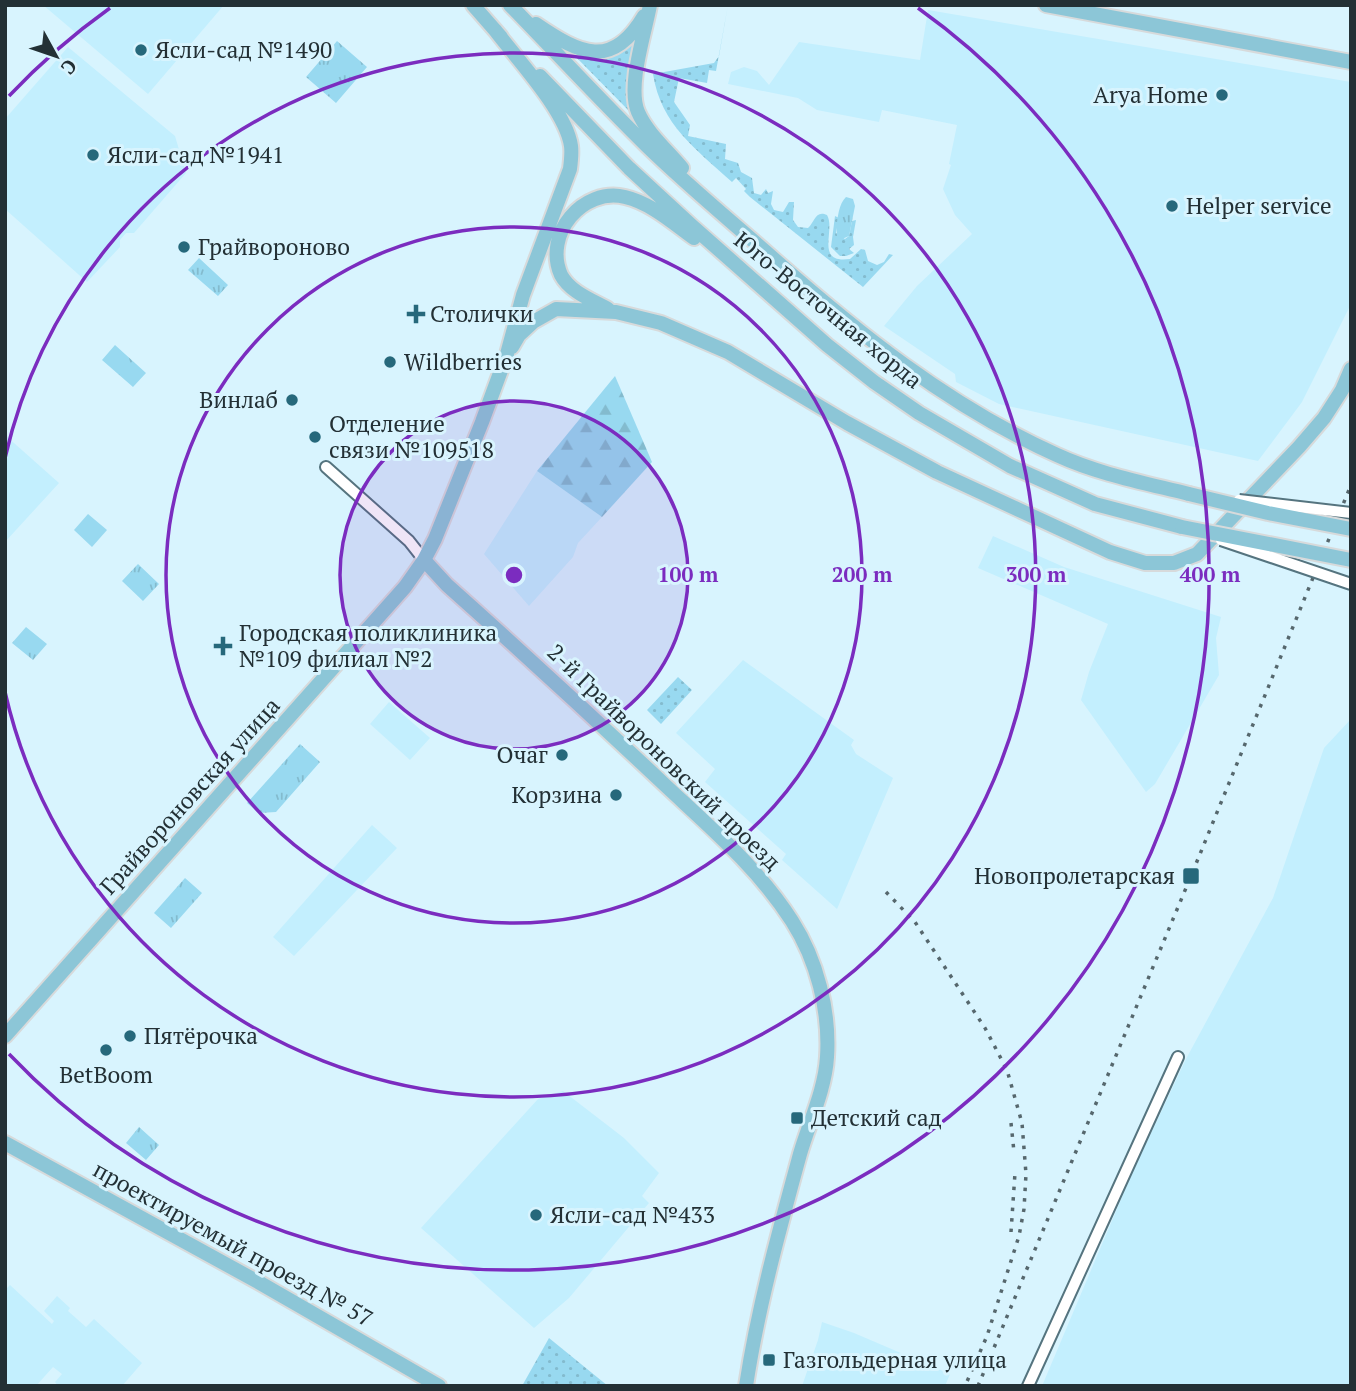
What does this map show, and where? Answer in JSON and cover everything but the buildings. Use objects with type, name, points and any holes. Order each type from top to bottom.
[{"type":"main road","name":"Юго-Восточная хорда","points":[[473,5],[629,168],[760,286],[874,382],[919,413],[986,453],[1044,482],[1096,503],[1182,527],[1351,560]]},
{"type":"main road","points":[[512,8],[559,39],[590,51],[603,52],[626,41],[650,5]]},
{"type":"main road","points":[[650,5],[634,85],[638,113],[720,211]]},
{"type":"main road","points":[[1046,5],[1344,61]]},
{"type":"main road","name":"Юго-Восточная хорда","points":[[512,8],[648,147],[720,211],[852,326],[914,373],[969,408],[1059,456],[1107,473],[1268,513],[1351,529]]},
{"type":"main road","points":[[495,30],[559,116],[568,133],[572,149],[570,169],[523,295],[507,354]]},
{"type":"main road","points":[[616,312],[571,287],[562,276],[558,263],[559,235],[565,223],[585,203],[603,198],[622,196],[637,200],[760,286]]},
{"type":"main road","points":[[507,354],[519,335],[533,322],[556,309],[616,312],[661,323],[728,352],[847,423],[937,472],[1110,552],[1145,563],[1174,563],[1197,554],[1307,438],[1342,390],[1351,369]]},
{"type":"main road","name":"Грайвороновская улица","points":[[5,1037],[382,614],[424,560],[435,539],[507,354]]},
{"type":"main road","name":"2-й Грайвороновский проезд","points":[[424,560],[447,585],[758,873],[793,923],[807,950],[820,985],[826,1017],[827,1059],[778,1237],[751,1350],[746,1386]]},
{"type":"main road","name":"проектируемый проезд № 57","points":[[5,1143],[260,1283],[439,1386]]},
{"type":"main road","points":[[738,1386],[751,1350]]},
{"type":"street","points":[[326,467],[409,541],[424,560]]},
{"type":"street","points":[[1189,494],[1351,513]]},
{"type":"street","points":[[1182,527],[1351,584]]},
{"type":"street","points":[[1028,1386],[1178,1057]]},
{"type":"shaded area","name":"Ясли-сад №1490","points":[[43,5],[224,5],[148,94]]},
{"type":"shaded area","points":[[928,10],[1351,82],[1351,304],[1302,402],[1258,461],[999,404],[956,382],[955,374],[884,326],[917,286],[972,234],[955,215],[943,189],[951,165],[949,164],[957,125],[882,110],[879,122],[817,110],[798,98],[728,84],[731,72],[744,67],[757,71],[769,85],[799,42],[920,60]]},
{"type":"shaded area","name":"Ясли-сад №1941","points":[[68,47],[175,136],[186,173],[134,233],[126,233],[120,240],[120,247],[87,282],[5,209],[5,119]]},
{"type":"shaded area","points":[[5,435],[59,483],[5,542]]},
{"type":"shaded area","points":[[537,471],[602,517],[578,543],[573,557],[529,606],[484,554]]},
{"type":"shaded area","points":[[993,536],[1064,567],[1221,617],[1216,638],[1219,675],[1155,784],[1146,792],[1081,700],[1108,624],[978,568]]},
{"type":"shaded area","points":[[743,660],[854,740],[851,745],[856,754],[893,778],[837,909],[782,860],[786,854],[705,782],[715,769],[676,733]]},
{"type":"shaded area","points":[[389,702],[430,738],[410,760],[370,724]]},
{"type":"shaded area","points":[[1351,719],[1351,1386],[1042,1386],[1130,1178],[1186,1059],[1273,898],[1324,748]]},
{"type":"shaded area","points":[[372,825],[397,848],[294,956],[273,937]]},
{"type":"shaded area","name":"Ясли-сад №433","points":[[563,1091],[624,1138],[659,1173],[642,1196],[649,1203],[569,1298],[534,1328],[421,1228],[538,1099]]},
{"type":"shaded area","points":[[10,1285],[52,1324],[54,1321],[44,1311],[57,1296],[70,1308],[68,1311],[86,1327],[94,1319],[142,1363],[122,1386],[58,1386],[55,1382],[62,1374],[53,1367],[36,1386],[5,1386],[5,1290]]},
{"type":"shaded area","points":[[822,1322],[950,1374],[945,1386],[802,1386]]},
{"type":"green space","points":[[337,41],[367,67],[336,103],[306,77]]},
{"type":"green space","points":[[635,43],[632,114],[575,56],[612,55]]},
{"type":"green space","points":[[719,57],[716,71],[709,70],[707,83],[679,78],[674,102],[690,125],[688,136],[726,144],[725,159],[738,163],[741,172],[752,178],[754,193],[761,195],[766,189],[768,193],[773,191],[771,204],[774,210],[783,212],[789,202],[794,202],[793,220],[798,227],[808,228],[818,215],[827,215],[828,244],[832,256],[850,259],[861,249],[865,250],[868,261],[877,265],[884,262],[889,254],[893,255],[863,287],[750,197],[736,178],[732,182],[693,147],[672,122],[657,92],[653,74],[714,63]]},
{"type":"green space","points":[[846,197],[853,199],[855,206],[849,236],[842,239],[837,236],[837,221],[841,204]]},
{"type":"green space","points":[[835,216],[839,218],[836,233],[845,239],[849,236],[852,221],[856,220],[854,245],[849,249],[854,253],[840,256],[831,247]]},
{"type":"green space","points":[[199,258],[228,285],[218,296],[188,270]]},
{"type":"green space","points":[[115,345],[146,373],[133,387],[102,360]]},
{"type":"green space","points":[[615,376],[652,462],[602,517],[537,471]]},
{"type":"green space","points":[[88,514],[107,530],[92,547],[74,530]]},
{"type":"green space","points":[[138,564],[159,584],[143,601],[122,581]]},
{"type":"green space","points":[[26,627],[47,644],[33,660],[12,643]]},
{"type":"green space","points":[[678,677],[692,690],[661,724],[647,710]]},
{"type":"green space","points":[[300,744],[320,762],[276,812],[259,813],[247,803]]},
{"type":"green space","points":[[185,878],[202,893],[171,928],[154,913]]},
{"type":"green space","points":[[139,1127],[159,1145],[146,1160],[126,1143]]},
{"type":"green space","points":[[549,1338],[608,1386],[522,1386]]},
{"type":"railway","points":[[978,1386],[1351,485]]},
{"type":"railway","points":[[886,892],[915,922],[985,1028],[1007,1070],[1022,1123],[1026,1174],[1019,1236],[987,1336],[965,1386]]},
{"type":"railway","points":[[1011,1123],[1014,1152]]},
{"type":"railway","points":[[1011,1232],[1015,1173]]},
{"type":"place","name":"Ясли-сад №1490","points":[[141,50]]},
{"type":"place","name":"Arya Home","points":[[1222,95]]},
{"type":"place","name":"Ясли-сад №1941","points":[[93,155]]},
{"type":"place","name":"Helper service","points":[[1172,206]]},
{"type":"place","name":"Грайвороново","points":[[184,247]]},
{"type":"place","name":"Столички","points":[[416,314]]},
{"type":"place","name":"Wildberries","points":[[390,362]]},
{"type":"place","name":"Винлаб","points":[[292,400]]},
{"type":"place","name":"Отделение связи №109518","points":[[315,437]]},
{"type":"place","name":"Городская поликлиника №109 филиал №2","points":[[223,646]]},
{"type":"place","name":"Очаг","points":[[562,755]]},
{"type":"place","name":"Корзина","points":[[616,795]]},
{"type":"place","name":"Новопролетарская","points":[[1191,876]]},
{"type":"place","name":"Пятёрочка","points":[[130,1036]]},
{"type":"place","name":"BetBoom","points":[[106,1050]]},
{"type":"place","name":"Детский сад","points":[[797,1118]]},
{"type":"place","name":"Ясли-сад №433","points":[[536,1215]]},
{"type":"place","name":"Газгольдерная улица","points":[[769,1360]]}]
